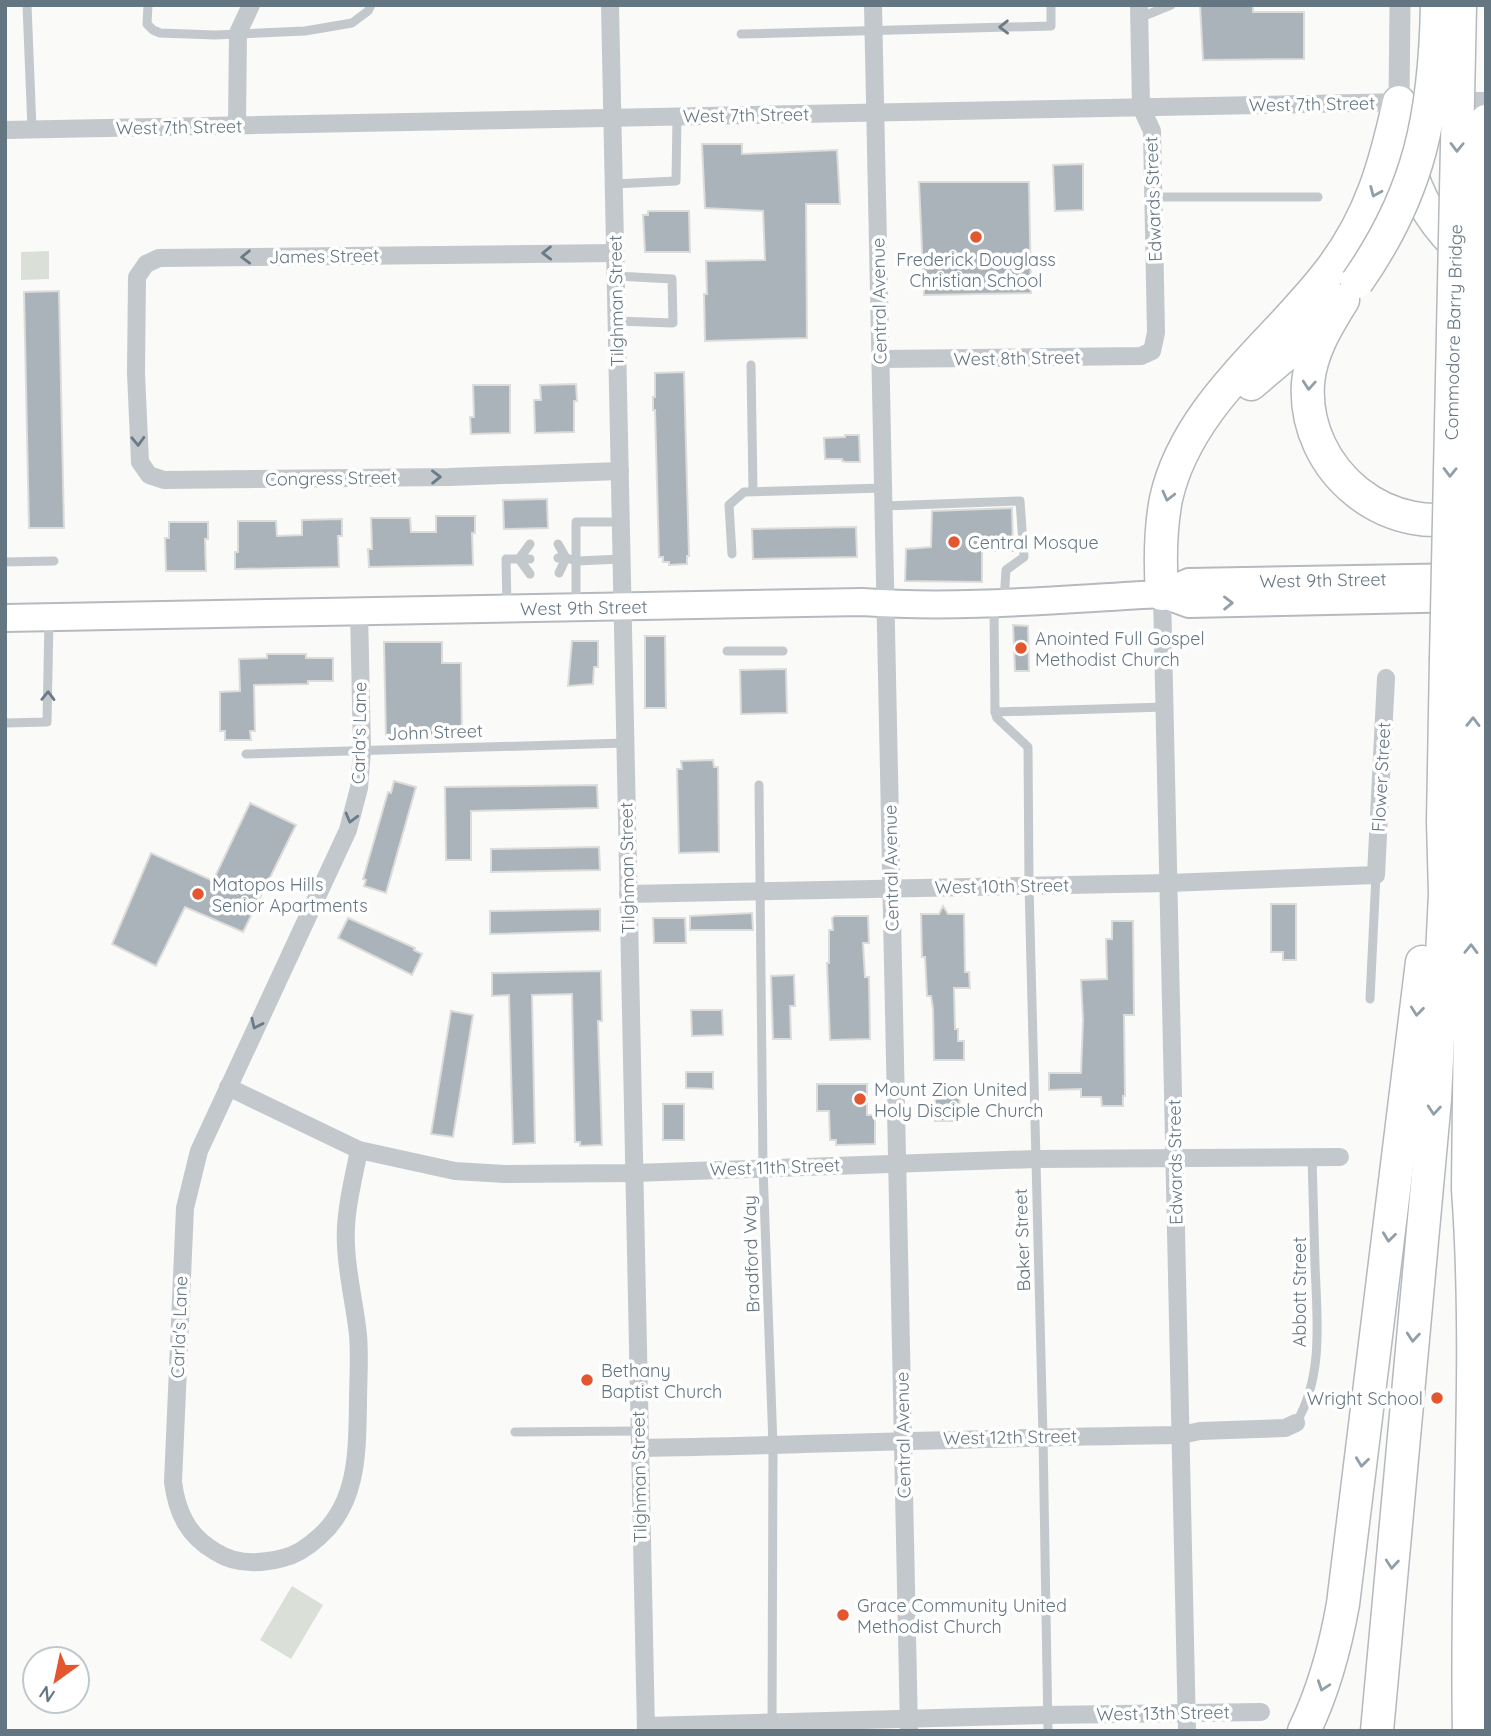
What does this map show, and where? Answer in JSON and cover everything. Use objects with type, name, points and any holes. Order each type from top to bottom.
[{"type":"highway","points":[[1437,5],[1433,87],[1422,148],[1396,218],[1316,348],[1308,380],[1308,397],[1311,421],[1327,459],[1348,485],[1374,505],[1390,512],[1438,520],[1486,509]]},
{"type":"highway","name":"Commodore Barry Bridge","points":[[1460,5],[1460,658]]},
{"type":"highway","points":[[1399,102],[1411,174],[1423,204],[1450,240],[1486,271]]},
{"type":"highway","points":[[1162,594],[1161,541],[1167,496],[1179,462],[1194,433],[1226,389],[1318,285],[1346,247],[1381,176],[1399,102]]},
{"type":"highway","name":"Commodore Barry Bridge","points":[[1460,658],[1486,121]]},
{"type":"highway","points":[[1194,433],[1315,331],[1350,291]]},
{"type":"highway","points":[[1304,1731],[1321,1694],[1330,1665],[1343,1604],[1433,870],[1443,822],[1460,658]]},
{"type":"highway","points":[[1460,658],[1468,1189],[1471,1231],[1469,1731]]},
{"type":"highway","points":[[1377,1731],[1435,1099],[1445,894],[1443,822]]},
{"type":"highway","points":[[1452,1731],[1463,1231],[1468,1189]]},
{"type":"main road","name":"West 9th Street","points":[[5,618],[862,602],[999,603],[1162,594],[1189,582],[1486,576]]},
{"type":"main road","name":"West 9th Street","points":[[1162,594],[1189,604],[1486,598]]},
{"type":"street","points":[[237,125],[238,33],[251,5]]},
{"type":"street","name":"Tilghman Street","points":[[610,5],[646,1728]]},
{"type":"street","name":"Central Avenue","points":[[873,5],[909,1725]]},
{"type":"street","points":[[1399,102],[1400,5]]},
{"type":"street","name":"Edwards Street","points":[[1139,12],[1141,107],[1152,131],[1156,333],[1152,351]]},
{"type":"street","name":"West 7th Street","points":[[5,130],[1486,100]]},
{"type":"street","name":"James Street","points":[[136,373],[135,288],[141,270],[151,260],[615,253]]},
{"type":"street","name":"West 8th Street","points":[[881,359],[1141,356],[1152,351]]},
{"type":"street","name":"Congress Street","points":[[136,373],[140,462],[149,475],[164,480],[449,477],[620,471]]},
{"type":"street","name":"Edwards Street","points":[[1162,594],[1187,1731]]},
{"type":"street","name":"Carla's Lane","points":[[359,611],[362,751],[359,788],[348,830],[199,1151],[185,1208],[173,1482],[176,1504],[185,1523],[203,1543],[234,1560],[253,1563],[294,1556],[328,1530],[342,1512],[352,1483],[357,1431],[358,1335],[345,1242],[359,1150]]},
{"type":"street","name":"Flower Street","points":[[1376,875],[1386,678]]},
{"type":"street","name":"West 10th Street","points":[[628,894],[1169,883],[1376,875]]},
{"type":"street","name":"West 11th Street","points":[[228,1087],[359,1150],[455,1171],[505,1174],[634,1172],[1035,1159],[1339,1157]]},
{"type":"street","name":"West 12th Street","points":[[639,1439],[773,1446],[903,1439],[1181,1435],[1200,1431],[1285,1428],[1296,1423]]},
{"type":"street","name":"West 13th Street","points":[[646,1728],[1047,1723],[1187,1712],[1261,1712]]},
{"type":"lane","points":[[27,5],[32,129]]},
{"type":"lane","points":[[148,5],[148,24],[160,33],[305,31],[352,23],[368,11],[371,5]]},
{"type":"lane","points":[[741,34],[1051,26],[1051,5]]},
{"type":"lane","points":[[1139,12],[1171,5]]},
{"type":"lane","points":[[614,184],[676,181],[677,117]]},
{"type":"lane","points":[[1153,197],[1318,197]]},
{"type":"lane","points":[[616,276],[672,279],[673,323],[617,321]]},
{"type":"lane","points":[[751,365],[752,491]]},
{"type":"lane","points":[[732,554],[729,505],[744,492],[1020,501],[1024,557],[1006,570],[999,603],[996,712],[1165,708]]},
{"type":"lane","points":[[576,607],[576,522],[621,522]]},
{"type":"lane","points":[[519,559],[530,544]]},
{"type":"lane","points":[[558,544],[562,558],[559,573]]},
{"type":"lane","points":[[562,558],[577,561],[621,559]]},
{"type":"lane","points":[[507,608],[506,559],[530,559]]},
{"type":"lane","points":[[519,559],[530,574]]},
{"type":"lane","points":[[5,562],[54,561]]},
{"type":"lane","points":[[5,723],[47,723],[49,617]]},
{"type":"lane","points":[[727,651],[783,651]]},
{"type":"lane","name":"Baker Street","points":[[996,712],[997,718],[1028,747],[1047,1723]]},
{"type":"lane","name":"John Street","points":[[246,754],[625,743]]},
{"type":"lane","name":"Bradford Way","points":[[760,785],[763,1167],[773,1446],[772,1727]]},
{"type":"lane","points":[[1370,999],[1376,875]]},
{"type":"lane","name":"Abbott Street","points":[[1296,1423],[1306,1406],[1314,1375],[1317,1324],[1312,1157]]},
{"type":"lane","points":[[515,1432],[639,1439]]},
{"type":"shaded area","points":[[49,251],[49,279],[21,280],[21,252]]},
{"type":"shaded area","points":[[292,1586],[323,1605],[291,1659],[260,1640]]},
{"type":"building","points":[[1200,5],[1253,5],[1253,12],[1304,12],[1304,59],[1203,60]]},
{"type":"building","points":[[702,144],[742,144],[742,154],[837,150],[840,204],[806,204],[807,338],[705,341],[706,261],[765,260],[763,211],[705,208]]},
{"type":"building","points":[[1083,164],[1083,210],[1055,211],[1053,165]]},
{"type":"building","name":"Frederick Douglass Christian School","points":[[919,182],[1029,182],[1031,293],[924,295]]},
{"type":"building","points":[[648,211],[689,211],[690,252],[645,252],[643,215],[648,215]]},
{"type":"building","points":[[59,291],[64,528],[29,528],[24,292]]},
{"type":"building","points":[[684,372],[689,556],[687,564],[669,565],[669,562],[663,562],[663,557],[659,557],[653,397],[655,373]]},
{"type":"building","points":[[576,384],[574,432],[535,433],[534,400],[541,400],[540,385]]},
{"type":"building","points":[[473,385],[510,385],[510,433],[471,434],[470,417],[474,417]]},
{"type":"building","points":[[859,435],[860,462],[825,459],[824,438]]},
{"type":"building","points":[[547,499],[548,528],[504,529],[503,500]]},
{"type":"building","points":[[1012,508],[1013,551],[982,551],[982,582],[905,581],[906,549],[931,547],[932,511]]},
{"type":"building","points":[[436,516],[475,516],[475,533],[472,533],[473,565],[369,567],[368,549],[372,549],[371,518],[410,518],[411,532],[436,532]]},
{"type":"building","points":[[342,519],[342,536],[338,536],[339,567],[235,569],[238,521],[276,521],[277,536],[302,535],[302,520]]},
{"type":"building","points":[[169,522],[208,522],[208,539],[205,539],[206,571],[166,571],[165,538],[169,538]]},
{"type":"building","points":[[856,527],[857,557],[753,559],[752,529]]},
{"type":"building","name":"Anointed Full Gospel Methodist Church","points":[[1013,625],[1028,626],[1029,671],[1015,671]]},
{"type":"building","points":[[645,636],[665,636],[666,708],[645,708]]},
{"type":"building","points":[[572,641],[598,641],[598,667],[594,667],[593,684],[568,686]]},
{"type":"building","points":[[384,642],[442,642],[442,663],[461,663],[462,738],[386,739]]},
{"type":"building","points":[[267,654],[306,654],[306,658],[333,658],[333,681],[254,685],[255,731],[250,731],[251,740],[225,740],[225,731],[220,731],[220,692],[240,691],[239,659],[267,658]]},
{"type":"building","points":[[786,669],[787,713],[741,714],[740,670]]},
{"type":"building","points":[[713,760],[714,767],[718,767],[719,852],[679,853],[677,769],[682,769],[681,761]]},
{"type":"building","points":[[394,781],[416,787],[386,893],[364,886],[366,880],[363,879],[388,792],[391,793]]},
{"type":"building","points":[[597,785],[598,808],[471,811],[471,860],[446,860],[445,787]]},
{"type":"building","name":"Matopos Hills Senior Apartments","points":[[250,803],[296,825],[243,932],[185,907],[156,966],[112,944],[151,853],[213,881]]},
{"type":"building","points":[[599,847],[600,870],[491,872],[491,849]]},
{"type":"building","points":[[1271,904],[1296,904],[1296,960],[1283,960],[1283,952],[1271,952]]},
{"type":"building","points":[[943,906],[948,914],[964,914],[965,972],[969,972],[970,988],[954,988],[955,1029],[958,1029],[958,1041],[964,1041],[964,1060],[934,1060],[933,1009],[931,996],[927,996],[925,957],[922,957],[921,914],[939,914]]},
{"type":"building","points":[[600,909],[600,931],[490,934],[490,911]]},
{"type":"building","points":[[752,913],[753,930],[690,930],[690,916]]},
{"type":"building","points":[[868,916],[869,943],[863,943],[865,977],[869,977],[870,1039],[830,1040],[827,963],[829,930],[833,930],[832,918]]},
{"type":"building","points":[[348,918],[415,948],[414,950],[422,954],[412,975],[338,938]]},
{"type":"building","points":[[653,918],[685,918],[686,943],[654,943]]},
{"type":"building","points":[[1112,921],[1133,921],[1134,1015],[1124,1015],[1123,1106],[1102,1106],[1101,1097],[1081,1097],[1081,1089],[1049,1090],[1049,1073],[1081,1073],[1081,980],[1107,979],[1106,939],[1112,939]]},
{"type":"building","points":[[601,971],[602,1021],[598,1021],[602,1145],[580,1146],[580,1142],[575,1142],[572,994],[532,995],[535,1143],[513,1144],[509,995],[492,996],[492,973]]},
{"type":"building","points":[[794,975],[795,1006],[790,1006],[791,1039],[773,1039],[771,976]]},
{"type":"building","points":[[691,1010],[722,1010],[723,1035],[692,1036]]},
{"type":"building","points":[[451,1011],[473,1015],[453,1137],[431,1134]]},
{"type":"building","points":[[686,1072],[713,1072],[713,1089],[686,1088]]},
{"type":"building","points":[[817,1084],[867,1084],[867,1115],[875,1115],[875,1144],[836,1145],[836,1140],[830,1140],[829,1111],[817,1111]]},
{"type":"building","points":[[959,1089],[960,1121],[935,1121],[935,1090]]},
{"type":"building","points":[[663,1104],[684,1104],[684,1140],[663,1140]]},
{"type":"place","name":"Frederick Douglass Christian School","points":[[976,237]]},
{"type":"place","name":"Central Mosque","points":[[954,542]]},
{"type":"place","name":"Anointed Full Gospel Methodist Church","points":[[1021,648]]},
{"type":"place","name":"Matopos Hills Senior Apartments","points":[[198,894]]},
{"type":"place","name":"Mount Zion United Holy Disciple Church","points":[[860,1099]]},
{"type":"place","name":"Bethany Baptist Church","points":[[587,1380]]},
{"type":"place","name":"Wright School","points":[[1437,1398]]},
{"type":"place","name":"Grace Community United Methodist Church","points":[[843,1615]]}]
